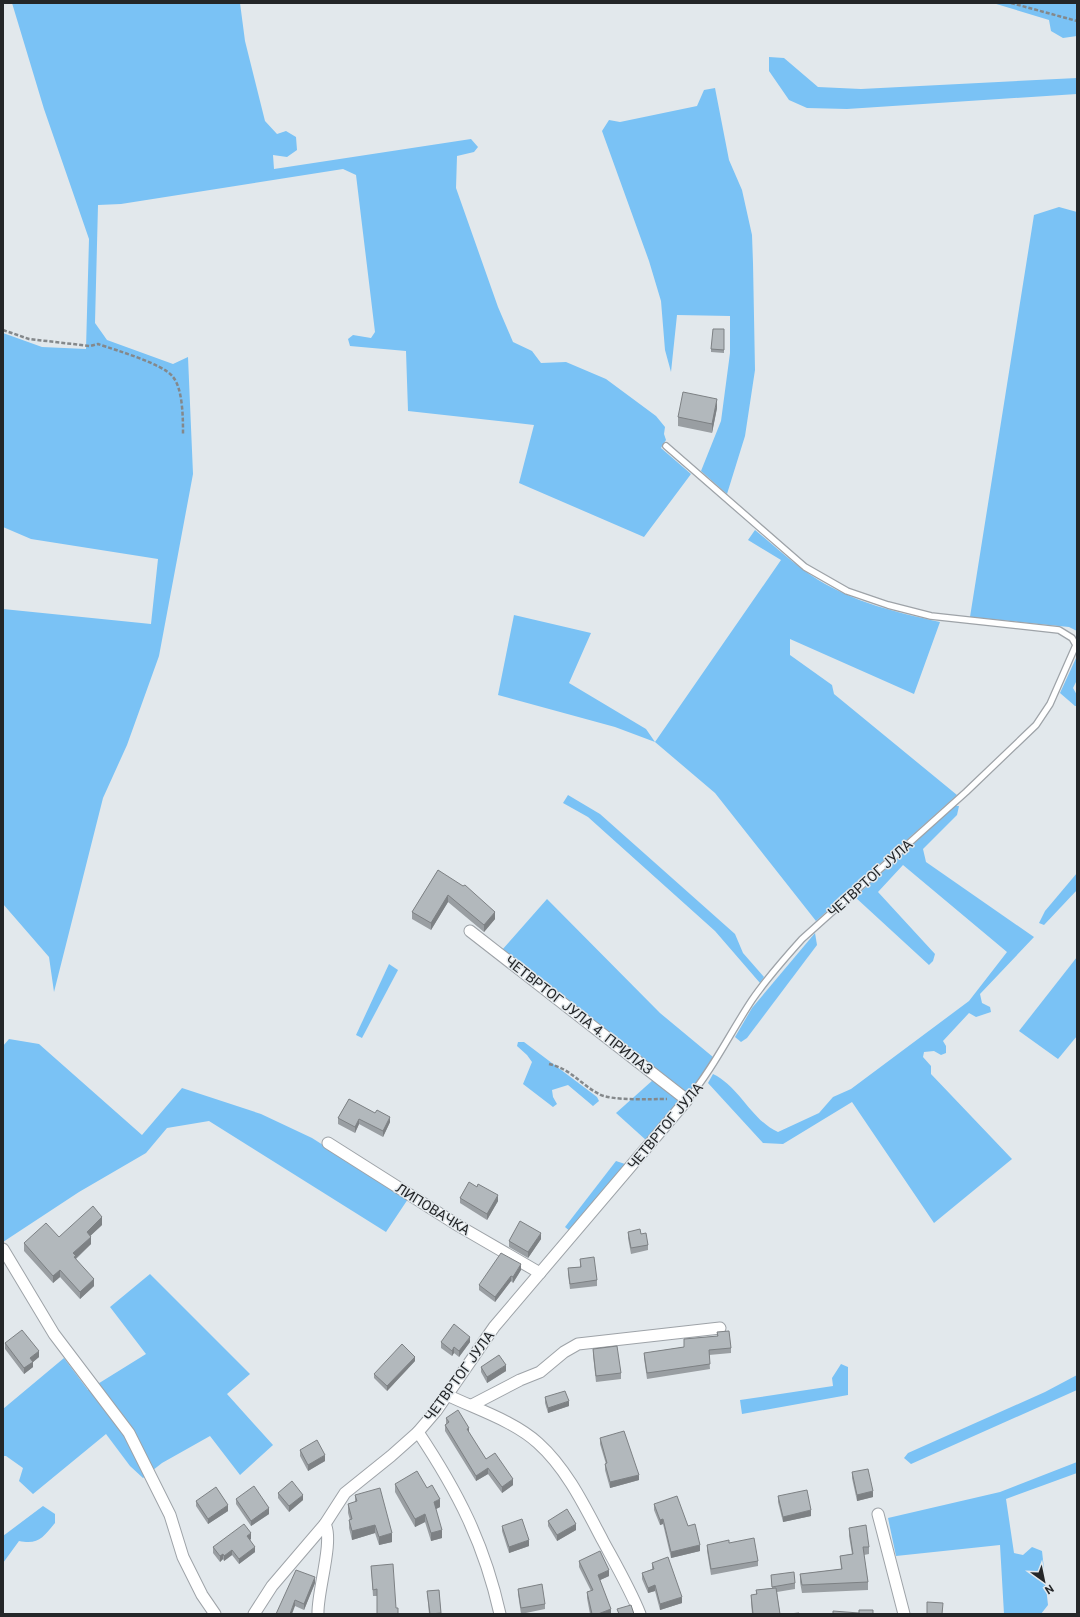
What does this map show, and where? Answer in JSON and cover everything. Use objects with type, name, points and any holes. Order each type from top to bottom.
[{"type":"street","name":"ЧЕТВРТОГ ЈУЛА 4. ПРИЛАЗ","points":[[470,931],[687,1100]]},
{"type":"street","name":"ЧЕТВРТОГ ЈУЛА","points":[[254,1614],[272,1586],[326,1524],[345,1493],[418,1432],[447,1395],[455,1380],[494,1327],[687,1100]]},
{"type":"street","name":"ЛИПОВАЧКА","points":[[328,1143],[459,1226],[540,1273]]},
{"type":"street","points":[[3,1249],[54,1334],[129,1433],[170,1515],[183,1557],[202,1595],[215,1614]]},
{"type":"street","points":[[472,1405],[520,1380],[540,1372],[564,1352],[578,1344],[720,1328]]},
{"type":"street","points":[[447,1395],[472,1405],[520,1430],[538,1442],[570,1482],[592,1519],[624,1578],[640,1614]]},
{"type":"street","points":[[418,1432],[456,1494],[473,1527],[484,1555],[500,1614]]},
{"type":"street","points":[[878,1514],[904,1614]]},
{"type":"street","points":[[318,1614],[317,1602],[328,1540],[328,1529],[326,1524]]},
{"type":"lane","points":[[666,446],[805,567],[847,591],[888,605],[931,616],[1058,630],[1072,638],[1076,645]]},
{"type":"lane","name":"ЧЕТВРТОГ ЈУЛА","points":[[687,1100],[703,1081],[751,1001],[802,939],[960,797],[1036,725],[1050,704],[1076,645]]},
{"type":"path","points":[[1011,3],[1077,21]]},
{"type":"path","points":[[3,330],[29,339],[90,346],[98,344],[164,369],[174,378],[182,402],[183,434]]},
{"type":"path","points":[[549,1064],[562,1067],[600,1095],[610,1097],[687,1100]]},
{"type":"shaded area","points":[[12,3],[240,3],[245,41],[265,121],[277,134],[286,131],[296,137],[297,150],[287,157],[273,155],[274,169],[471,139],[478,147],[474,152],[457,156],[456,188],[498,307],[513,342],[532,351],[541,363],[566,362],[606,379],[656,416],[665,427],[664,434],[666,440],[661,448],[691,474],[644,537],[519,483],[534,425],[408,411],[406,351],[350,346],[348,339],[353,335],[371,338],[375,332],[356,175],[343,169],[121,204],[98,205],[95,323],[107,340],[173,364],[188,357],[193,474],[159,656],[127,745],[103,798],[54,992],[49,957],[3,904],[3,609],[151,624],[158,559],[31,539],[3,527],[3,333],[42,347],[86,349],[89,239],[44,109]]},
{"type":"shaded area","points":[[993,3],[1077,3],[1077,36],[1063,38],[1051,31],[1049,20]]},
{"type":"shaded area","points":[[769,57],[784,58],[818,87],[861,89],[1077,78],[1077,94],[847,109],[807,108],[789,100],[769,71]]},
{"type":"shaded area","points":[[715,88],[729,160],[742,190],[752,235],[753,263],[755,370],[745,436],[727,494],[701,471],[721,421],[730,353],[730,316],[677,315],[671,372],[665,350],[661,301],[649,261],[602,131],[609,120],[620,122],[697,106],[704,90]]},
{"type":"shaded area","points":[[1059,207],[1077,212],[1077,631],[1069,627],[970,617],[1034,215]]},
{"type":"shaded area","points":[[755,530],[802,569],[834,589],[885,609],[940,622],[914,694],[790,639],[790,655],[832,685],[834,694],[957,795],[816,921],[715,793],[655,742],[781,560],[748,540]]},
{"type":"shaded area","points":[[514,615],[591,633],[569,683],[646,729],[655,742],[615,727],[498,695]]},
{"type":"shaded area","points":[[1077,656],[1077,680],[1073,688],[1077,695],[1077,706],[1075,706],[1060,693]]},
{"type":"shaded area","points":[[568,795],[600,814],[735,934],[743,953],[764,977],[760,983],[715,931],[588,817],[563,803]]},
{"type":"shaded area","points":[[955,806],[959,806],[957,815],[923,849],[926,862],[1034,937],[980,994],[982,1003],[990,1007],[991,1012],[976,1017],[969,1013],[943,1041],[946,1046],[946,1053],[941,1055],[934,1051],[924,1052],[923,1057],[931,1066],[931,1074],[1012,1159],[934,1223],[852,1102],[783,1144],[763,1143],[708,1083],[713,1074],[722,1080],[731,1087],[760,1120],[778,1132],[819,1113],[833,1097],[851,1089],[969,1001],[1007,952],[903,865],[878,892],[935,954],[933,961],[929,965],[855,897]]},
{"type":"shaded area","points":[[1077,873],[1077,890],[1044,925],[1039,923],[1045,911]]},
{"type":"shaded area","points":[[547,899],[660,1013],[713,1057],[699,1081],[688,1093],[502,950]]},
{"type":"shaded area","points":[[815,933],[817,945],[747,1038],[741,1042],[735,1037],[752,1008]]},
{"type":"shaded area","points":[[1077,957],[1077,1036],[1058,1059],[1019,1031]]},
{"type":"shaded area","points":[[389,964],[398,970],[362,1038],[356,1035]]},
{"type":"shaded area","points":[[9,1039],[39,1044],[142,1135],[182,1088],[261,1114],[312,1138],[408,1199],[386,1232],[209,1121],[167,1128],[146,1153],[79,1192],[3,1242],[3,1046]]},
{"type":"shaded area","points":[[518,1042],[524,1042],[597,1097],[599,1101],[593,1106],[568,1085],[552,1090],[553,1097],[557,1104],[553,1107],[523,1084],[532,1062],[517,1046]]},
{"type":"shaded area","points":[[653,1080],[681,1101],[647,1141],[616,1113]]},
{"type":"shaded area","points":[[616,1161],[625,1164],[571,1232],[565,1227]]},
{"type":"shaded area","points":[[150,1274],[250,1374],[227,1394],[273,1445],[240,1475],[210,1436],[162,1463],[143,1478],[130,1466],[106,1434],[33,1494],[19,1481],[23,1468],[6,1456],[3,1456],[3,1409],[64,1358],[88,1390],[146,1354],[110,1307]]},
{"type":"shaded area","points":[[841,1364],[848,1367],[848,1395],[742,1414],[740,1400],[833,1386],[832,1378]]},
{"type":"shaded area","points":[[1077,1375],[1077,1390],[911,1464],[904,1458],[908,1453],[1045,1392]]},
{"type":"shaded area","points":[[1077,1462],[1077,1473],[1006,1499],[1014,1553],[1023,1555],[1032,1547],[1042,1551],[1048,1605],[1041,1614],[1004,1614],[1000,1545],[896,1556],[888,1518],[1000,1492]]},
{"type":"shaded area","points":[[43,1506],[55,1514],[55,1523],[44,1536],[36,1541],[19,1541],[3,1563],[3,1536]]},
{"type":"building","points":[[713,329],[724,329],[724,350],[711,349]]},
{"type":"building","points":[[683,392],[717,399],[712,424],[678,417]]},
{"type":"building","points":[[438,870],[463,886],[465,885],[495,912],[484,925],[448,895],[431,923],[412,912]]},
{"type":"building","points":[[349,1099],[375,1113],[377,1110],[390,1117],[383,1131],[359,1119],[355,1127],[338,1118]]},
{"type":"building","points":[[469,1182],[477,1187],[478,1184],[498,1195],[487,1214],[460,1198]]},
{"type":"building","points":[[93,1206],[102,1217],[87,1232],[91,1237],[73,1253],[76,1256],[74,1257],[94,1279],[80,1292],[60,1270],[53,1276],[24,1243],[46,1223],[59,1237]]},
{"type":"building","points":[[520,1221],[541,1233],[528,1252],[509,1241]]},
{"type":"building","points":[[640,1229],[641,1234],[646,1233],[648,1245],[631,1248],[628,1232]]},
{"type":"building","points":[[501,1253],[521,1264],[513,1277],[511,1276],[495,1297],[479,1285]]},
{"type":"building","points":[[594,1257],[597,1280],[570,1284],[568,1268],[581,1267],[580,1259]]},
{"type":"building","points":[[454,1324],[470,1337],[459,1351],[454,1347],[452,1351],[441,1342]]},
{"type":"building","points":[[22,1330],[39,1351],[30,1358],[33,1362],[24,1368],[5,1343]]},
{"type":"building","points":[[729,1331],[731,1348],[709,1350],[710,1364],[647,1373],[644,1353],[684,1347],[684,1339],[718,1336],[717,1332]]},
{"type":"building","points":[[402,1344],[415,1357],[387,1386],[374,1374]]},
{"type":"building","points":[[617,1346],[621,1373],[596,1376],[593,1349]]},
{"type":"building","points":[[499,1355],[506,1365],[487,1377],[481,1367]]},
{"type":"building","points":[[565,1391],[569,1401],[548,1408],[545,1397]]},
{"type":"building","points":[[458,1410],[469,1428],[467,1429],[486,1459],[495,1453],[513,1479],[502,1487],[488,1468],[476,1476],[445,1425],[449,1422],[446,1418]]},
{"type":"building","points":[[624,1431],[639,1475],[610,1482],[605,1464],[607,1463],[600,1438]]},
{"type":"building","points":[[317,1440],[325,1455],[308,1465],[300,1450]]},
{"type":"building","points":[[868,1469],[873,1491],[857,1495],[852,1472]]},
{"type":"building","points":[[417,1471],[427,1488],[432,1485],[440,1499],[434,1502],[442,1530],[431,1533],[425,1514],[415,1519],[395,1484]]},
{"type":"building","points":[[292,1481],[303,1495],[289,1506],[278,1493]]},
{"type":"building","points":[[254,1486],[269,1508],[251,1521],[236,1499]]},
{"type":"building","points":[[216,1487],[228,1505],[208,1519],[196,1501]]},
{"type":"building","points":[[380,1488],[392,1533],[379,1537],[375,1525],[352,1531],[349,1520],[352,1519],[348,1504],[357,1501],[355,1495]]},
{"type":"building","points":[[807,1490],[811,1510],[783,1517],[778,1496]]},
{"type":"building","points":[[677,1496],[688,1526],[695,1524],[700,1545],[671,1552],[663,1519],[660,1520],[654,1504]]},
{"type":"building","points":[[567,1509],[576,1524],[557,1535],[548,1521]]},
{"type":"building","points":[[522,1519],[529,1540],[509,1547],[502,1526]]},
{"type":"building","points":[[244,1524],[251,1533],[247,1536],[255,1547],[239,1559],[232,1550],[224,1556],[223,1554],[220,1556],[213,1547]]},
{"type":"building","points":[[866,1525],[869,1547],[863,1547],[868,1582],[802,1585],[800,1574],[842,1569],[840,1556],[853,1554],[849,1528]]},
{"type":"building","points":[[754,1538],[758,1561],[711,1569],[707,1545],[729,1540],[729,1543]]},
{"type":"building","points":[[600,1551],[609,1570],[598,1575],[611,1609],[598,1614],[592,1614],[587,1592],[593,1590],[579,1561]]},
{"type":"building","points":[[668,1557],[682,1597],[660,1604],[655,1585],[648,1588],[642,1573],[654,1569],[652,1563]]},
{"type":"building","points":[[393,1564],[396,1608],[398,1608],[398,1614],[377,1614],[377,1589],[373,1590],[371,1566]]},
{"type":"building","points":[[296,1570],[315,1577],[304,1604],[295,1600],[290,1614],[276,1614]]},
{"type":"building","points":[[794,1572],[795,1583],[772,1587],[771,1575]]},
{"type":"building","points":[[542,1584],[545,1604],[521,1608],[518,1589]]},
{"type":"building","points":[[776,1588],[780,1614],[753,1614],[751,1595],[757,1594],[756,1590]]},
{"type":"building","points":[[439,1590],[441,1613],[430,1614],[427,1591]]},
{"type":"building","points":[[927,1602],[943,1603],[942,1614],[927,1614]]},
{"type":"building","points":[[631,1605],[634,1614],[619,1614],[617,1609]]},
{"type":"building","points":[[859,1610],[873,1610],[873,1614],[833,1614],[833,1611],[859,1613]]}]
